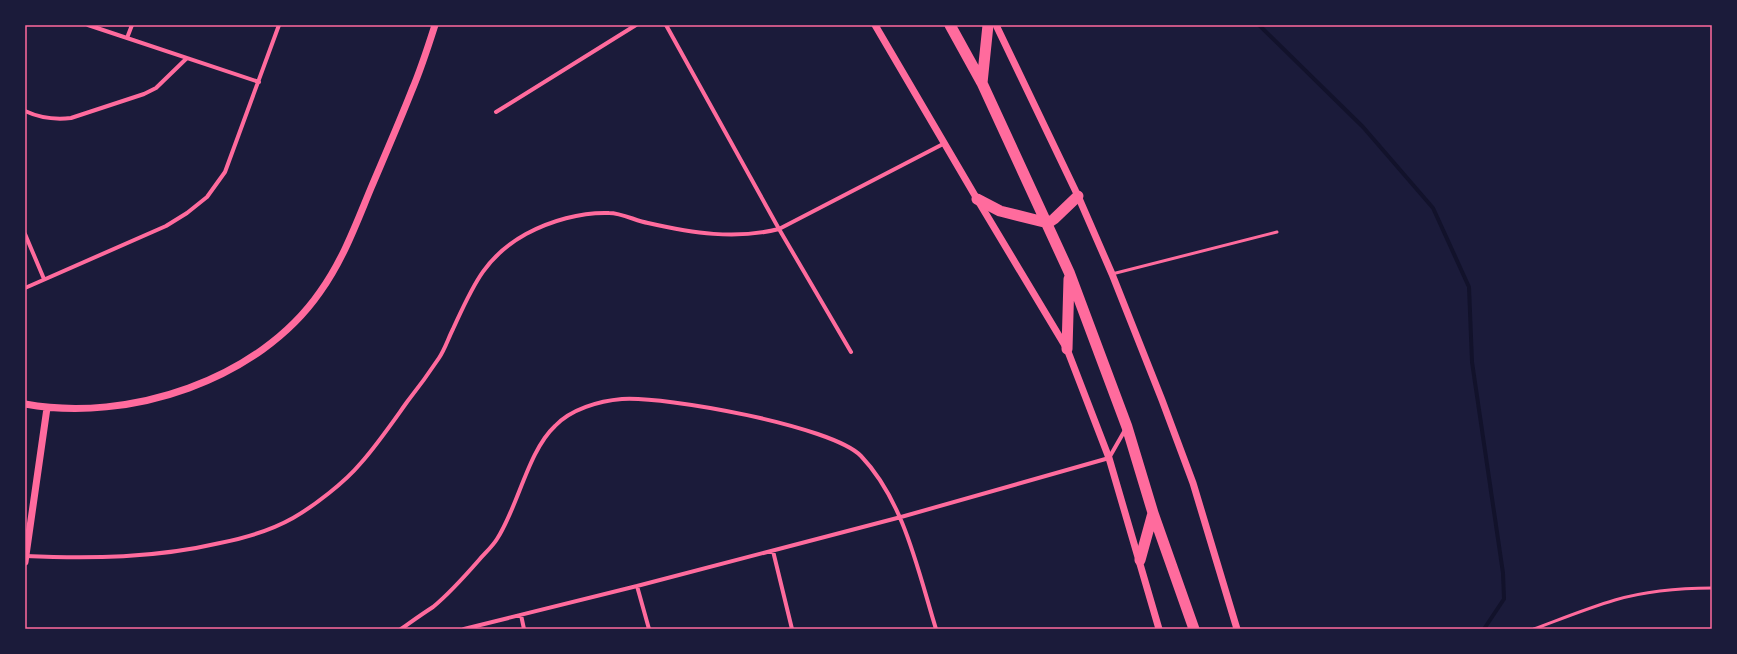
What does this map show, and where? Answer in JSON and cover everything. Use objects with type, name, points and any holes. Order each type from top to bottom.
[{"type":"highway","points":[[950,25],[982,83],[1070,272],[1127,427],[1154,513],[1194,629]]},
{"type":"highway","points":[[982,83],[988,25]]},
{"type":"highway","points":[[1048,223],[1078,196]]},
{"type":"highway","points":[[977,199],[1000,211],[1048,223]]},
{"type":"highway","points":[[1067,349],[1070,272]]},
{"type":"highway","points":[[1140,560],[1154,513]]},
{"type":"street","points":[[88,25],[259,82]]},
{"type":"street","points":[[127,38],[132,25]]},
{"type":"street","points":[[25,288],[166,226],[206,197],[225,172],[279,25]]},
{"type":"street","points":[[25,404],[47,408],[105,406],[142,402],[178,393],[211,380],[243,362],[290,328],[320,293],[340,261],[413,90],[435,25]]},
{"type":"street","points":[[496,112],[636,25]]},
{"type":"street","points":[[666,25],[779,229],[851,352]]},
{"type":"street","points":[[875,25],[1067,349],[1109,458],[1159,629]]},
{"type":"street","points":[[996,25],[1078,196],[1112,274],[1193,483],[1237,629]]},
{"type":"street","points":[[25,111],[39,117],[62,119],[71,118],[156,88],[187,58]]},
{"type":"street","points":[[47,408],[25,558],[145,556],[198,548],[251,536],[292,518],[332,490],[359,466],[440,356],[479,276],[505,248],[525,235],[542,227],[579,216],[612,212],[636,220],[682,231],[705,234],[749,235],[779,229],[945,142]]},
{"type":"street","points":[[25,234],[44,279]]},
{"type":"street","points":[[401,629],[434,605],[466,574],[497,540],[518,497],[536,454],[554,426],[569,415],[584,408],[622,399],[652,400],[748,415],[833,439],[860,455],[879,479],[901,517],[936,629]]},
{"type":"street","points":[[464,629],[773,551],[901,517],[1109,458],[1127,427]]},
{"type":"street","points":[[773,551],[792,629]]},
{"type":"street","points":[[637,586],[649,629]]},
{"type":"street","points":[[521,615],[524,629]]},
{"type":"lane","points":[[1112,274],[1277,232]]},
{"type":"lane","points":[[1534,629],[1616,600],[1649,592],[1683,588],[1712,588]]},
{"type":"waterway","points":[[1259,25],[1363,127],[1433,208],[1469,287],[1472,362],[1503,573],[1504,599],[1484,629]]}]
